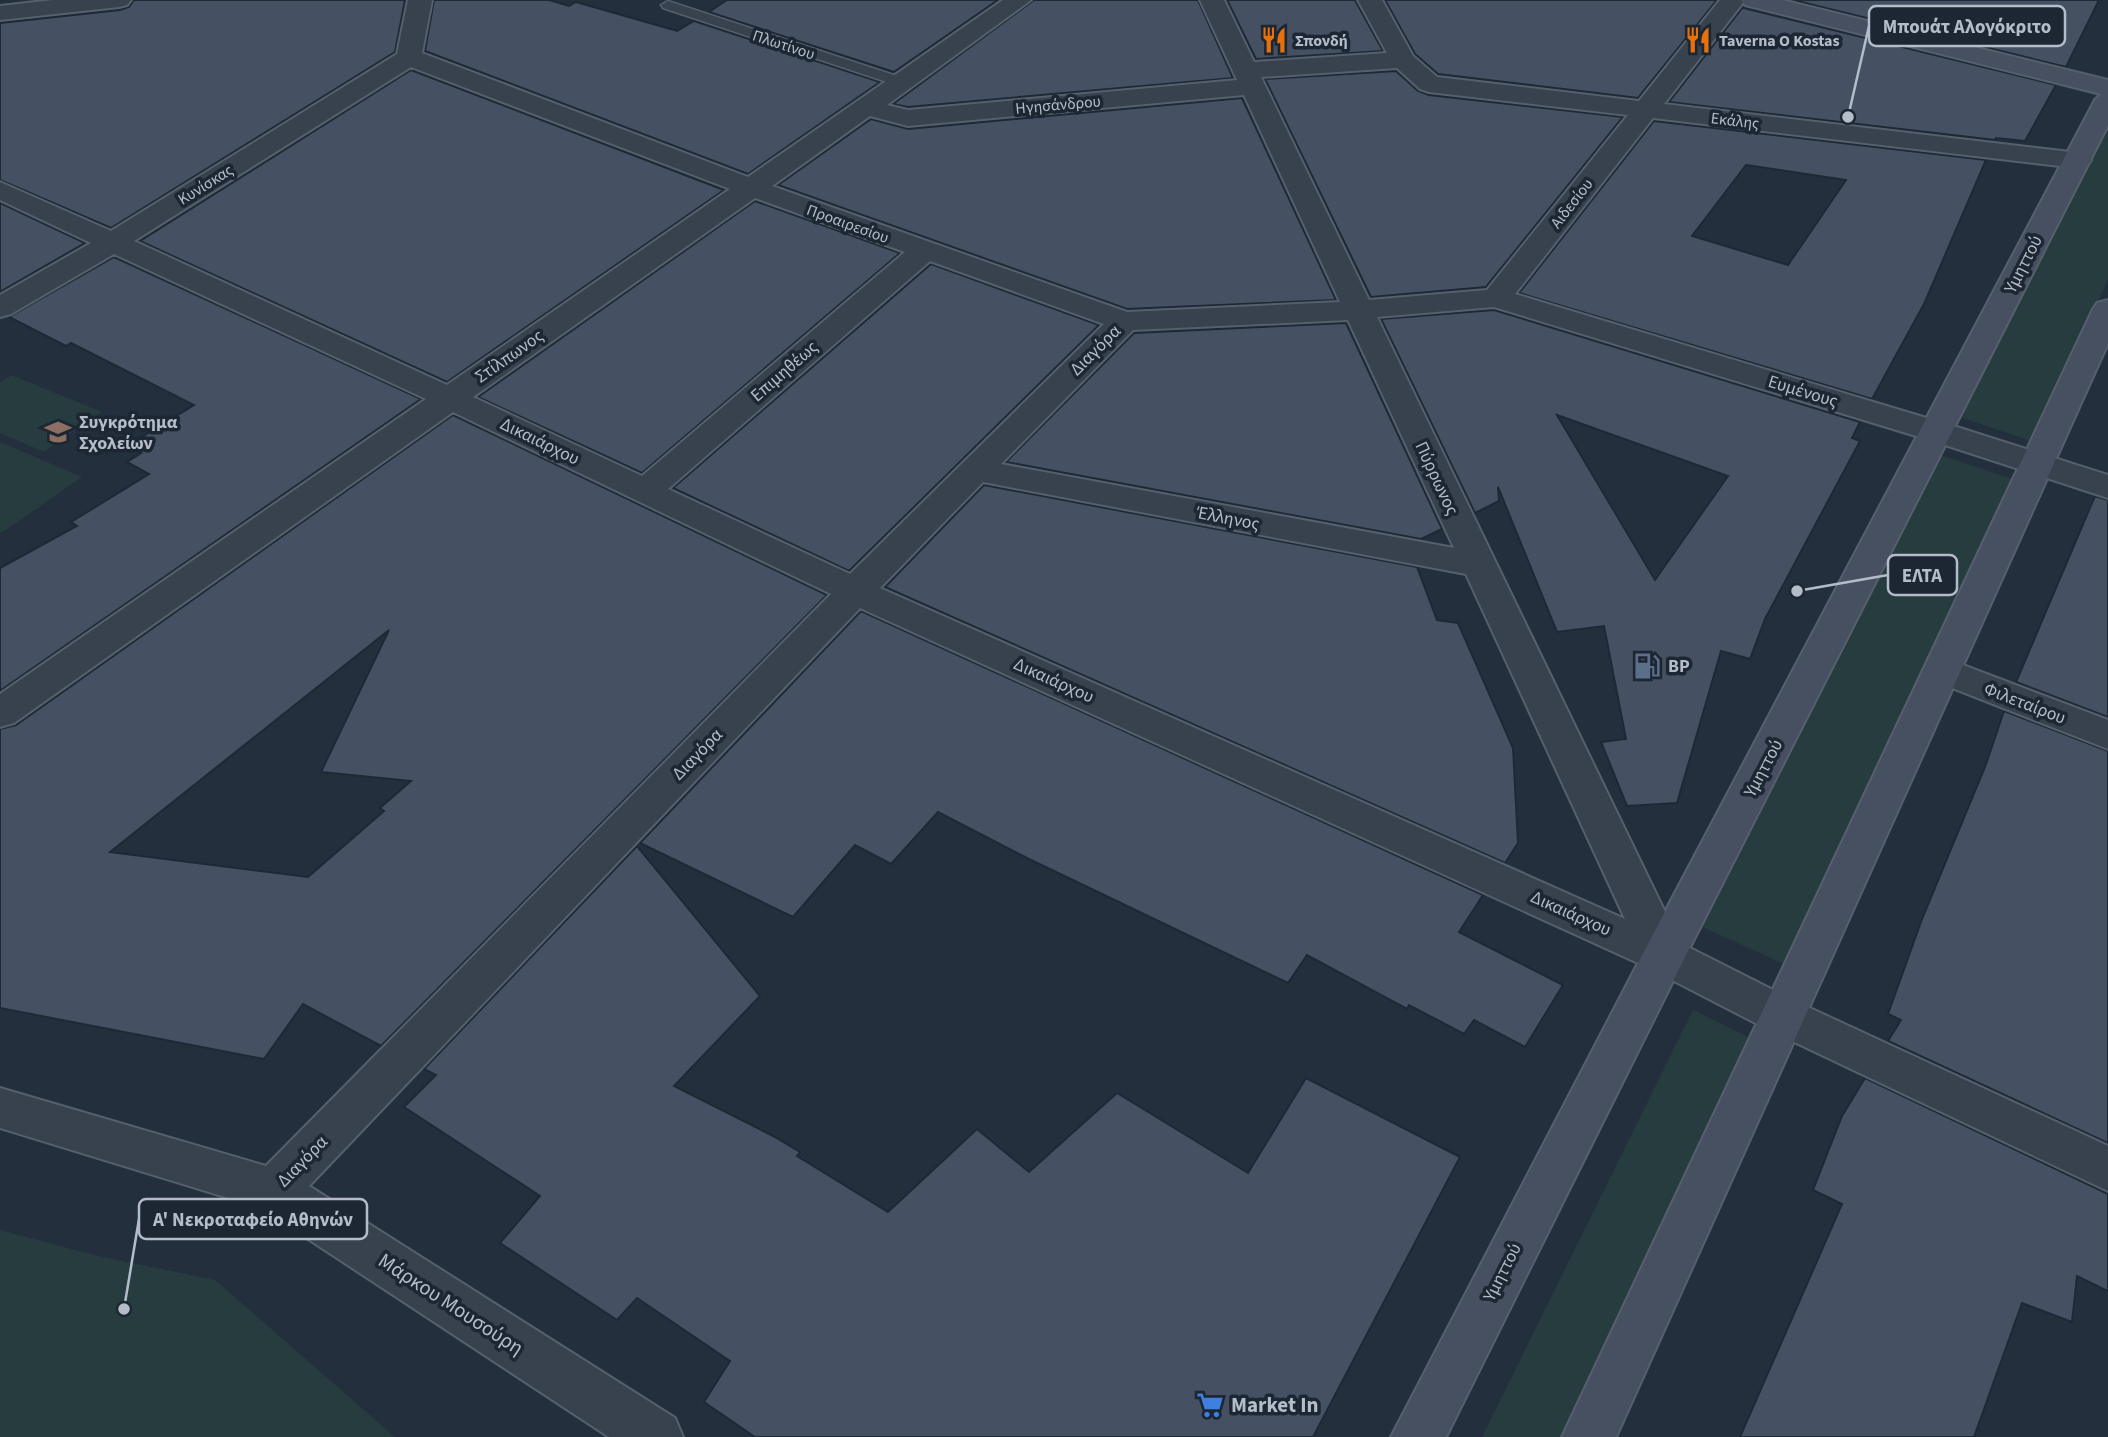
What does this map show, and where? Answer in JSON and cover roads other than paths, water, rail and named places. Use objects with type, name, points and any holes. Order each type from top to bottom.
[{"type":"main road","points":[[1753,0],[2108,88]]},
{"type":"main road","name":"Υμηττού","points":[[1418,1437],[1664,955],[2108,100]]},
{"type":"main road","points":[[1589,1437],[2106,317]]},
{"type":"street","points":[[0,13],[119,0]]},
{"type":"street","points":[[408,57],[420,0]]},
{"type":"street","name":"Στίλπωνος","points":[[0,713],[1018,0]]},
{"type":"street","name":"Πύρρωνος","points":[[1212,0],[1664,955]]},
{"type":"street","name":"Εκάλης","points":[[1370,0],[1403,60],[1429,84],[2077,160]]},
{"type":"street","name":"Αιδεσίου","points":[[1496,298],[1733,0]]},
{"type":"street","name":"Προαιρεσίου","points":[[408,57],[750,187],[1124,321],[1358,310]]},
{"type":"street","name":"Κυνίσκας","points":[[0,308],[111,243],[408,57]]},
{"type":"street","name":"Ηγησάνδρου","points":[[865,107],[908,118],[1403,60]]},
{"type":"street","name":"Δικαιάρχου","points":[[0,190],[449,398],[855,591],[1664,955],[1783,1016],[2108,1169]]},
{"type":"street","name":"Επιμηθέως","points":[[644,492],[924,251]]},
{"type":"street","points":[[1358,310],[1496,298]]},
{"type":"street","name":"Ευμένους","points":[[1496,298],[2108,487]]},
{"type":"street","name":"Διαγόρα","points":[[274,1190],[855,591],[1124,321]]},
{"type":"street","name":"Έλληνος","points":[[977,470],[1479,565]]},
{"type":"street","name":"Φιλεταίρου","points":[[1942,670],[2108,735]]},
{"type":"street","name":"Μάρκου Μουσούρη","points":[[0,1108],[274,1190],[656,1437]]},
{"type":"lane","name":"Πλωτίνου","points":[[668,5],[901,82]]},
{"type":"place","name":"Σπονδή","points":[[1274,40]]},
{"type":"place","name":"Taverna O Kostas","points":[[1698,40]]},
{"type":"place","name":"Μπουάτ Αλογόκριτο","points":[[1848,117]]},
{"type":"place","name":"Συγκρότημα Σχολείων","points":[[58,432]]},
{"type":"place","name":"ΕΛΤΑ","points":[[1797,591]]},
{"type":"place","name":"BP","points":[[1647,666]]},
{"type":"place","name":"Α' Νεκροταφείο Αθηνών","points":[[124,1309]]},
{"type":"place","name":"Market In","points":[[1210,1405]]}]
